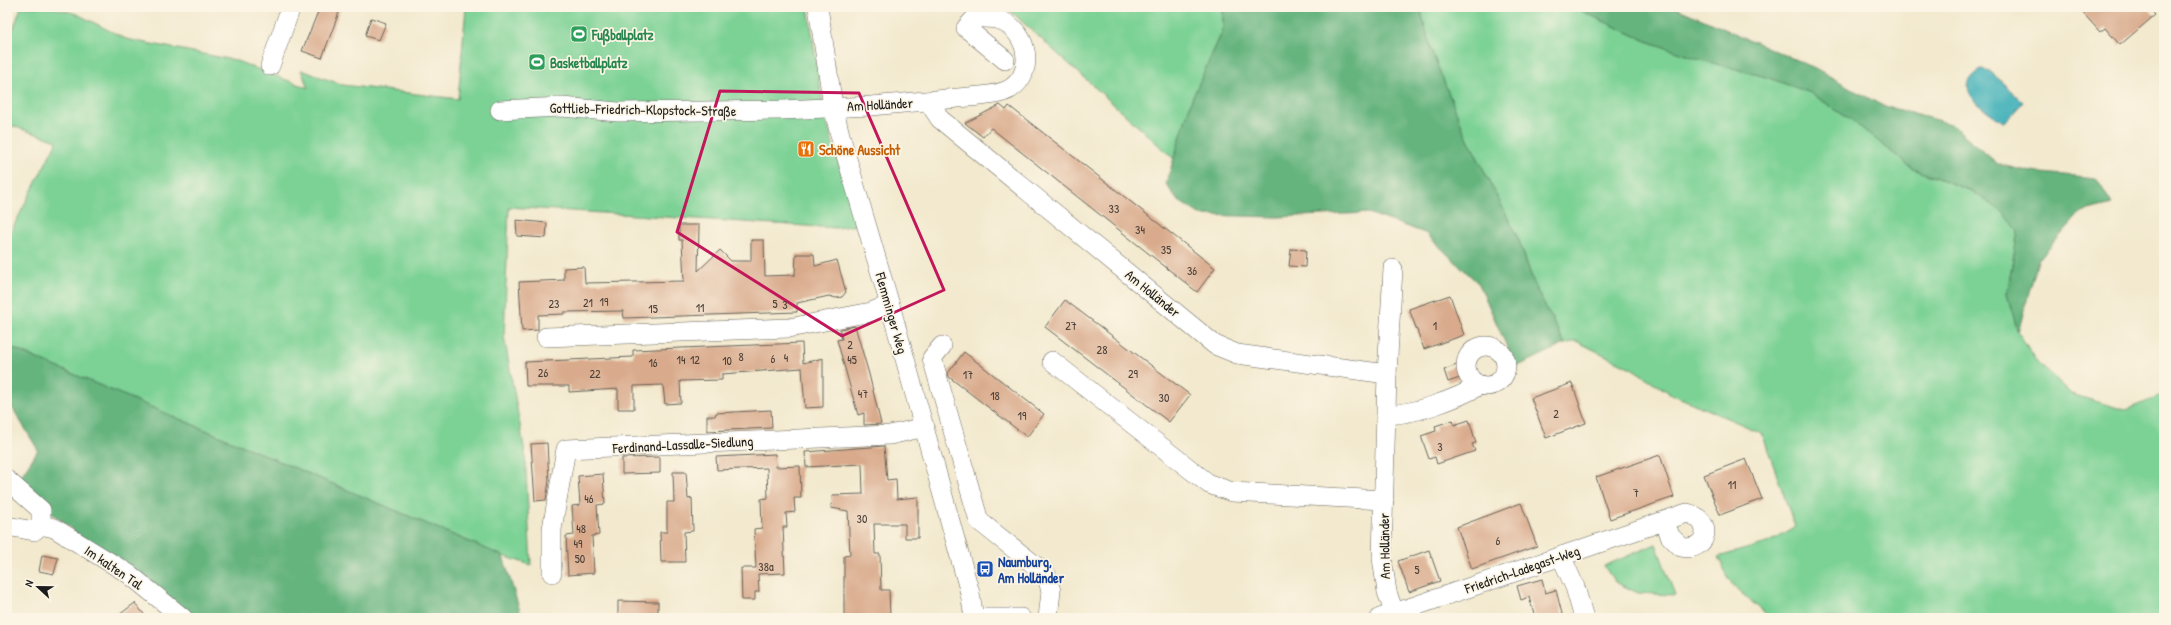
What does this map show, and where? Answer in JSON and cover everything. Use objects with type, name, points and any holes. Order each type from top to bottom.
[{"type":"street","points":[[270,66],[291,7]]},
{"type":"street","name":"Flemminger Weg","points":[[818,7],[833,106],[925,427],[967,582],[974,618]]},
{"type":"street","name":"Am Holländer","points":[[833,106],[871,106],[997,94],[1010,88],[1018,80],[1025,68],[1026,56],[1020,35],[1002,20],[992,18],[975,18],[966,28],[1005,60]]},
{"type":"street","name":"Am Holländer","points":[[928,101],[940,119],[1216,344],[1237,354],[1387,374],[1383,576],[1390,617]]},
{"type":"street","name":"Gottlieb-Friedrich-Klopstock-Straße","points":[[500,110],[562,107],[618,112],[758,110],[833,106]]},
{"type":"street","points":[[1387,374],[1393,269]]},
{"type":"street","points":[[546,337],[789,328],[871,312],[890,305]]},
{"type":"street","points":[[942,346],[932,358],[979,521],[1046,574],[1051,591],[1048,618]]},
{"type":"street","name":"Am Holländer","points":[[1052,361],[1209,484],[1232,492],[1384,500]]},
{"type":"street","points":[[1386,414],[1406,414],[1469,392],[1480,385]]},
{"type":"street","name":"Ferdinand-Lassalle-Siedlung","points":[[552,573],[552,529],[566,449],[890,435],[925,427]]},
{"type":"street","points":[[7,480],[41,510],[41,525],[34,531],[7,526]]},
{"type":"street","name":"Friedrich-Ladegast-Weg","points":[[1390,617],[1656,522],[1665,521]]},
{"type":"street","name":"Im kalten Tal","points":[[41,525],[54,528],[129,574],[183,618]]},
{"type":"street","points":[[1561,556],[1575,587],[1584,618]]},
{"type":"street","points":[[985,618],[1021,618]]},
{"type":"highlighted area","points":[[720,91],[859,93],[944,290],[842,336],[677,232]]},
{"type":"green space","points":[[21,7],[47,7],[77,14],[126,39],[234,60],[308,88],[301,70],[343,85],[458,99],[466,7],[808,7],[824,113],[857,225],[837,228],[509,207],[504,336],[525,453],[531,565],[503,556],[7,346],[7,239],[57,141],[7,124],[7,47]]},
{"type":"green space","points":[[1006,7],[1223,7],[1223,30],[1192,99],[1174,159]]},
{"type":"green space","points":[[1223,7],[1420,7],[1431,50],[1464,131],[1518,238],[1536,289],[1565,344],[1516,367],[1479,284],[1425,233],[1368,213],[1277,217],[1201,215],[1177,200],[1166,184],[1192,99],[1223,30]]},
{"type":"green space","points":[[1420,7],[1573,7],[1644,40],[1701,60],[1766,77],[1811,93],[1858,125],[1913,169],[1972,191],[2005,213],[2018,231],[2007,294],[2018,332],[2038,363],[2071,394],[2125,410],[2164,395],[2164,618],[1771,618],[1733,586],[1718,557],[1767,543],[1795,527],[1762,433],[1671,394],[1633,369],[1576,341],[1565,344],[1536,289],[1518,238],[1464,131],[1431,50]]},
{"type":"green space","points":[[1573,7],[1674,7],[1815,68],[1881,105],[1951,124],[1998,164],[2031,172],[2096,178],[2112,204],[2081,212],[2038,261],[2018,332],[2007,294],[2018,231],[2004,213],[1972,191],[1913,169],[1858,125],[1811,93],[1766,77],[1701,60],[1644,40]]},
{"type":"green space","points":[[7,346],[503,556],[522,618],[186,618],[96,549],[16,484],[38,450],[7,399]]},
{"type":"green space","points":[[1656,544],[1675,595],[1638,593],[1615,582],[1604,566]]},
{"type":"water","points":[[1981,70],[1991,72],[2023,102],[2006,121],[2003,122],[1980,106],[1969,92],[1968,85],[1972,77]]},
{"type":"building","points":[[320,7],[341,7],[322,58],[302,51]]},
{"type":"building","points":[[2090,7],[2148,7],[2155,15],[2120,45],[2105,28],[2100,32],[2083,13]]},
{"type":"building","points":[[371,18],[386,23],[379,40],[365,36]]},
{"type":"building","points":[[1000,105],[1006,110],[1009,106],[1215,268],[1197,292],[991,128],[983,137],[965,123]]},
{"type":"building","points":[[516,220],[547,223],[546,238],[517,236]]},
{"type":"building","points":[[679,225],[699,225],[698,271],[720,250],[731,261],[751,261],[751,240],[764,240],[765,276],[795,275],[796,254],[814,254],[815,266],[837,260],[846,292],[842,297],[836,298],[829,296],[797,303],[797,312],[624,318],[623,311],[564,312],[564,314],[538,315],[538,330],[522,331],[519,282],[564,280],[564,268],[584,267],[585,283],[684,281],[682,240],[679,240]]},
{"type":"building","points":[[1291,249],[1306,250],[1305,267],[1289,266]]},
{"type":"building","points":[[1450,295],[1464,335],[1424,349],[1409,309]]},
{"type":"building","points":[[1065,300],[1190,395],[1169,422],[1045,327]]},
{"type":"building","points":[[855,326],[869,374],[881,424],[864,425],[864,413],[858,415],[837,340],[842,339],[840,329]]},
{"type":"building","points":[[802,343],[803,363],[823,358],[823,407],[805,408],[802,368],[722,374],[722,380],[680,381],[681,403],[665,404],[663,385],[634,386],[634,409],[618,409],[618,389],[569,392],[569,386],[526,386],[525,362],[633,357],[633,350]]},
{"type":"building","points":[[964,352],[1044,414],[1027,437],[949,377],[948,373]]},
{"type":"building","points":[[1459,364],[1463,377],[1448,382],[1444,370]]},
{"type":"building","points":[[1572,383],[1586,423],[1546,438],[1531,398]]},
{"type":"building","points":[[771,410],[772,428],[707,431],[707,416],[715,416],[716,413]]},
{"type":"building","points":[[1453,420],[1454,425],[1469,420],[1476,443],[1472,444],[1475,451],[1437,464],[1435,457],[1429,459],[1421,436],[1436,431],[1435,426]]},
{"type":"building","points":[[547,443],[549,481],[546,500],[535,501],[531,444]]},
{"type":"building","points":[[884,446],[887,480],[896,479],[897,499],[918,497],[918,538],[905,538],[905,524],[874,524],[875,554],[880,554],[881,590],[889,590],[890,616],[844,618],[844,556],[850,555],[848,511],[831,508],[832,495],[863,494],[862,464],[806,467],[805,452]]},
{"type":"building","points":[[775,454],[776,467],[800,466],[801,498],[794,498],[795,512],[786,513],[787,527],[783,527],[785,573],[758,574],[759,592],[755,592],[755,600],[742,600],[741,568],[756,568],[754,529],[762,528],[761,499],[768,498],[767,468],[717,470],[716,457]]},
{"type":"building","points":[[1660,455],[1674,497],[1610,519],[1596,477]]},
{"type":"building","points":[[660,457],[660,473],[622,474],[622,458]]},
{"type":"building","points":[[1746,459],[1762,499],[1720,515],[1704,475]]},
{"type":"building","points":[[673,472],[686,472],[688,499],[692,498],[693,531],[684,532],[685,562],[661,562],[660,532],[667,532],[667,502],[674,502]]},
{"type":"building","points":[[603,474],[605,504],[597,505],[599,535],[592,536],[594,573],[568,575],[566,536],[574,535],[572,506],[580,505],[578,476]]},
{"type":"building","points":[[1521,503],[1537,546],[1472,569],[1457,527]]},
{"type":"building","points":[[1429,550],[1440,581],[1409,592],[1398,561]]},
{"type":"building","points":[[42,555],[58,558],[54,574],[39,571]]},
{"type":"building","points":[[1542,579],[1545,593],[1556,590],[1563,618],[1535,618],[1529,597],[1521,600],[1517,586]]},
{"type":"building","points":[[618,601],[658,602],[658,618],[618,618]]},
{"type":"building","points":[[135,603],[147,618],[115,618]]},
{"type":"place","name":"Fußballplatz","points":[[579,34]]},
{"type":"place","name":"Basketballplatz","points":[[537,62]]},
{"type":"place","name":"Schöne Aussicht","points":[[806,149]]},
{"type":"place","name":"Naumburg, Am Holländer","points":[[985,569]]}]
